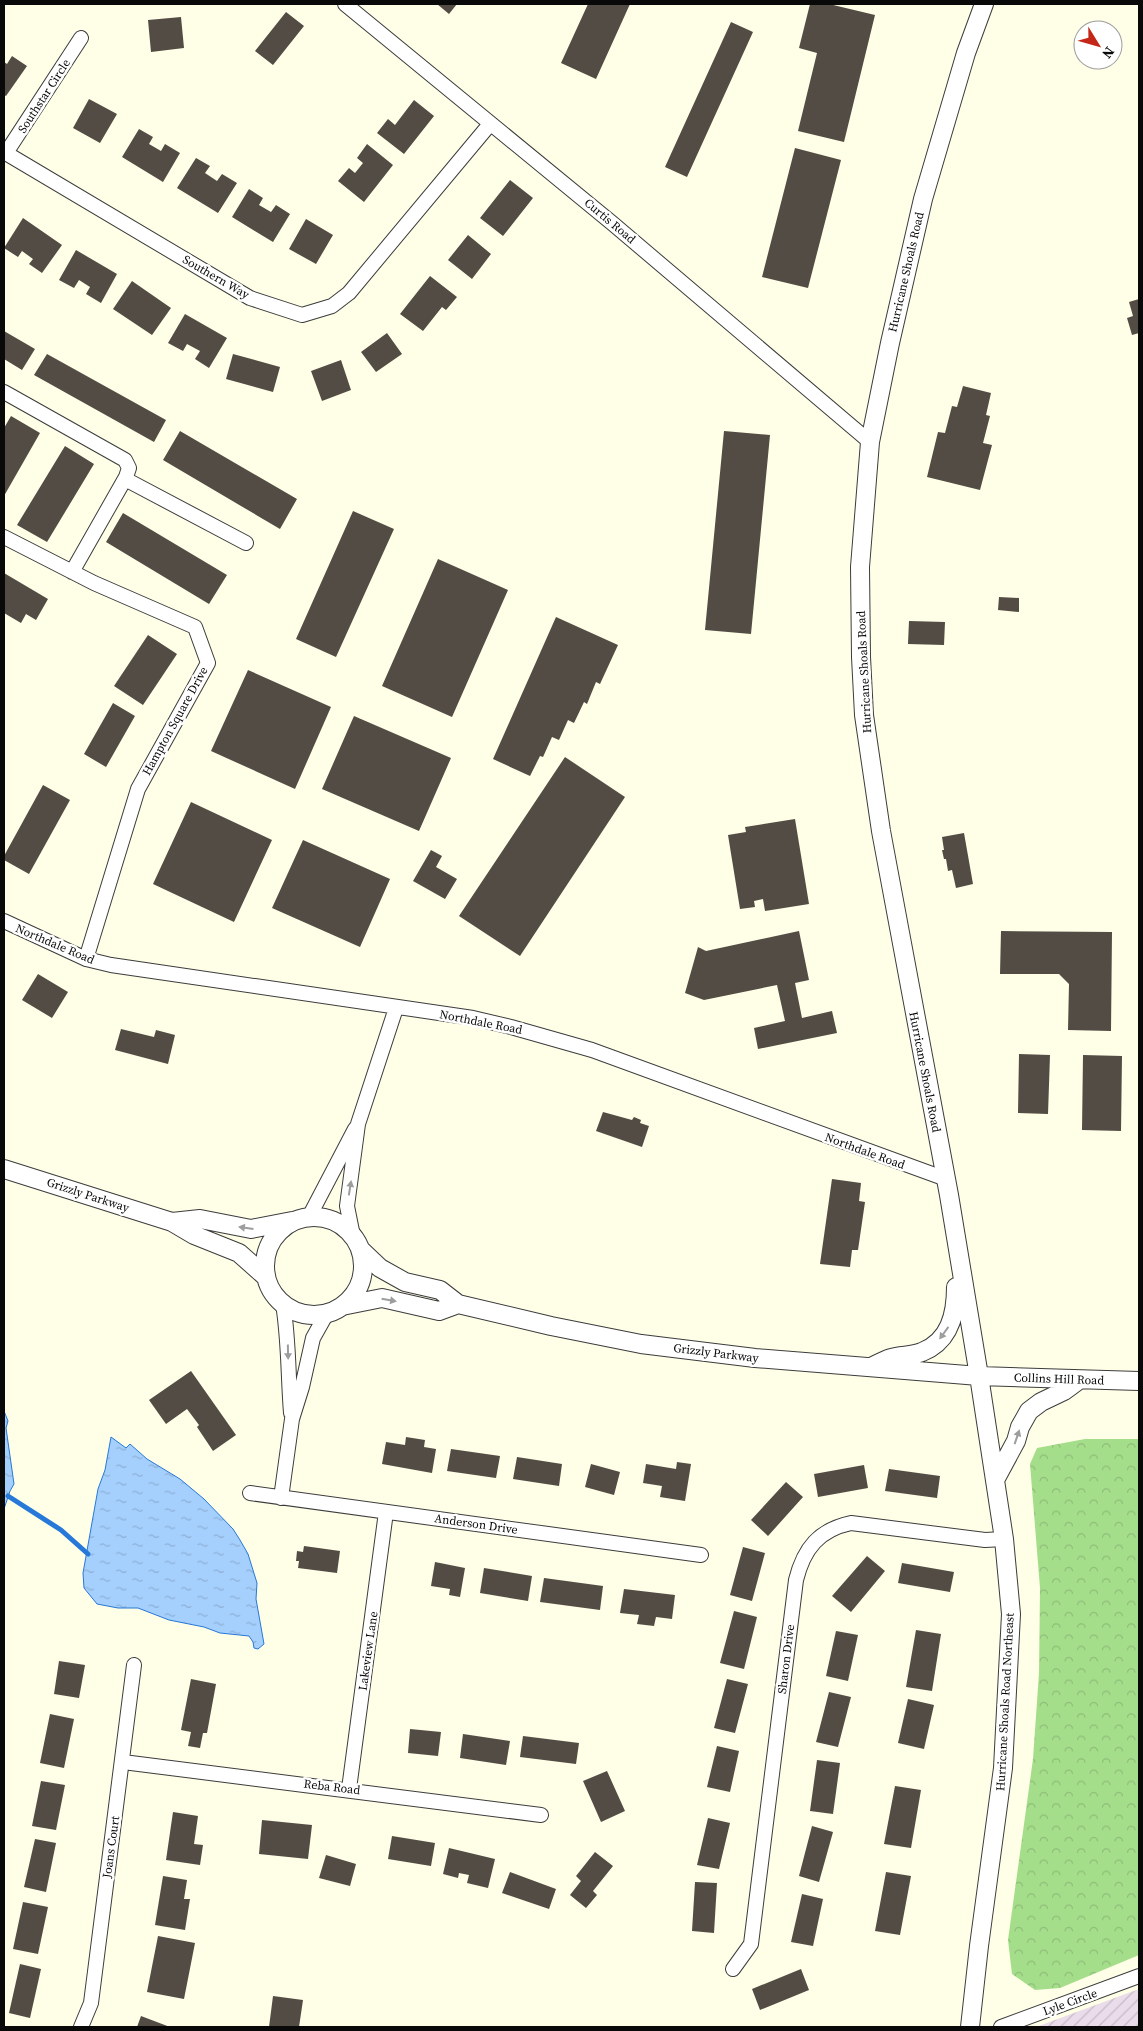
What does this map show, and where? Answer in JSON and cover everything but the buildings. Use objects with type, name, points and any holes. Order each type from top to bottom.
[{"type":"street","name":"Hurricane Shoals Road","points":[[979,1376],[946,1179],[881,831],[864,715],[860,657],[860,567],[870,442],[890,343],[923,199],[966,53],[984,4]]},
{"type":"street","name":"Curtis Road","points":[[350,5],[490,124],[612,222],[870,442]]},
{"type":"street","name":"Southstar Circle","points":[[5,153],[81,38]]},
{"type":"street","name":"Southern Way","points":[[5,153],[250,298],[302,315],[332,306],[349,292],[490,124]]},
{"type":"street","points":[[4,392],[124,460],[129,468],[125,479],[72,572]]},
{"type":"street","points":[[125,479],[246,544]]},
{"type":"street","name":"Hampton Square Drive","points":[[4,537],[72,572],[195,627],[208,662],[138,789],[86,959]]},
{"type":"street","name":"Northdale Road","points":[[4,921],[86,959],[111,966],[233,982],[396,1008],[473,1018],[511,1027],[592,1050],[946,1179]]},
{"type":"street","points":[[281,1498],[292,1419],[313,1338],[334,1309],[353,1295],[360,1281],[363,1266],[347,1206],[358,1124],[396,1008]]},
{"type":"street","points":[[301,1219],[358,1124]]},
{"type":"street","name":"Grizzly Parkway","points":[[4,1169],[172,1222],[194,1235],[239,1253],[266,1277]]},
{"type":"street","points":[[334,1309],[312,1315],[296,1312],[283,1304],[272,1292],[266,1277],[265,1260],[270,1244],[280,1230],[301,1219],[326,1218],[341,1224],[357,1243]]},
{"type":"street","name":"Grizzly Parkway","points":[[172,1222],[200,1219],[251,1230],[301,1219]]},
{"type":"street","name":"Grizzly Parkway","points":[[357,1243],[380,1268],[405,1282],[440,1290],[458,1304],[551,1326],[641,1344],[755,1358],[979,1376]]},
{"type":"street","points":[[868,1368],[891,1358],[922,1352],[940,1339],[952,1322],[956,1306],[956,1283],[961,1270]]},
{"type":"street","name":"Grizzly Parkway","points":[[334,1309],[382,1298],[439,1311],[458,1304]]},
{"type":"street","points":[[283,1304],[288,1332],[288,1383],[292,1419]]},
{"type":"street","name":"Collins Hill Road","points":[[979,1376],[1139,1381]]},
{"type":"street","name":"Hurricane Shoals Road Northeast","points":[[970,2027],[979,1946],[1004,1768],[1011,1614],[1004,1539],[979,1376]]},
{"type":"street","points":[[995,1480],[1029,1411],[1079,1380]]},
{"type":"street","name":"Anderson Drive","points":[[250,1493],[702,1555]]},
{"type":"street","name":"Lakeview Lane","points":[[349,1789],[386,1512]]},
{"type":"street","name":"Sharon Drive","points":[[733,1969],[751,1944],[796,1580],[799,1566],[808,1550],[821,1535],[836,1526],[851,1523],[985,1540],[1004,1539]]},
{"type":"street","name":"Joans Court","points":[[81,2027],[91,2003],[134,1665]]},
{"type":"street","name":"Reba Road","points":[[123,1762],[349,1789],[541,1815]]},
{"type":"street","name":"Lyle Circle","points":[[1001,2027],[1139,1976]]},
{"type":"shaded area","points":[[1139,1989],[1139,2027],[1036,2027],[1063,2017]]},
{"type":"green space","points":[[1085,1439],[1139,1439],[1139,1955],[1060,1988],[1035,1990],[1012,1974],[1008,1940],[1033,1759],[1039,1673],[1040,1588],[1030,1464],[1037,1448]]},
{"type":"water","points":[[4,1411],[8,1421],[6,1428],[14,1484],[4,1509]]},
{"type":"water","points":[[111,1437],[126,1448],[130,1444],[147,1459],[180,1479],[204,1499],[233,1529],[248,1554],[257,1583],[256,1599],[264,1644],[258,1649],[254,1648],[249,1636],[220,1633],[204,1627],[169,1620],[138,1608],[118,1608],[97,1604],[84,1588],[83,1573],[98,1489],[105,1470]]},
{"type":"waterway","points":[[8,1496],[61,1530],[88,1554]]}]
